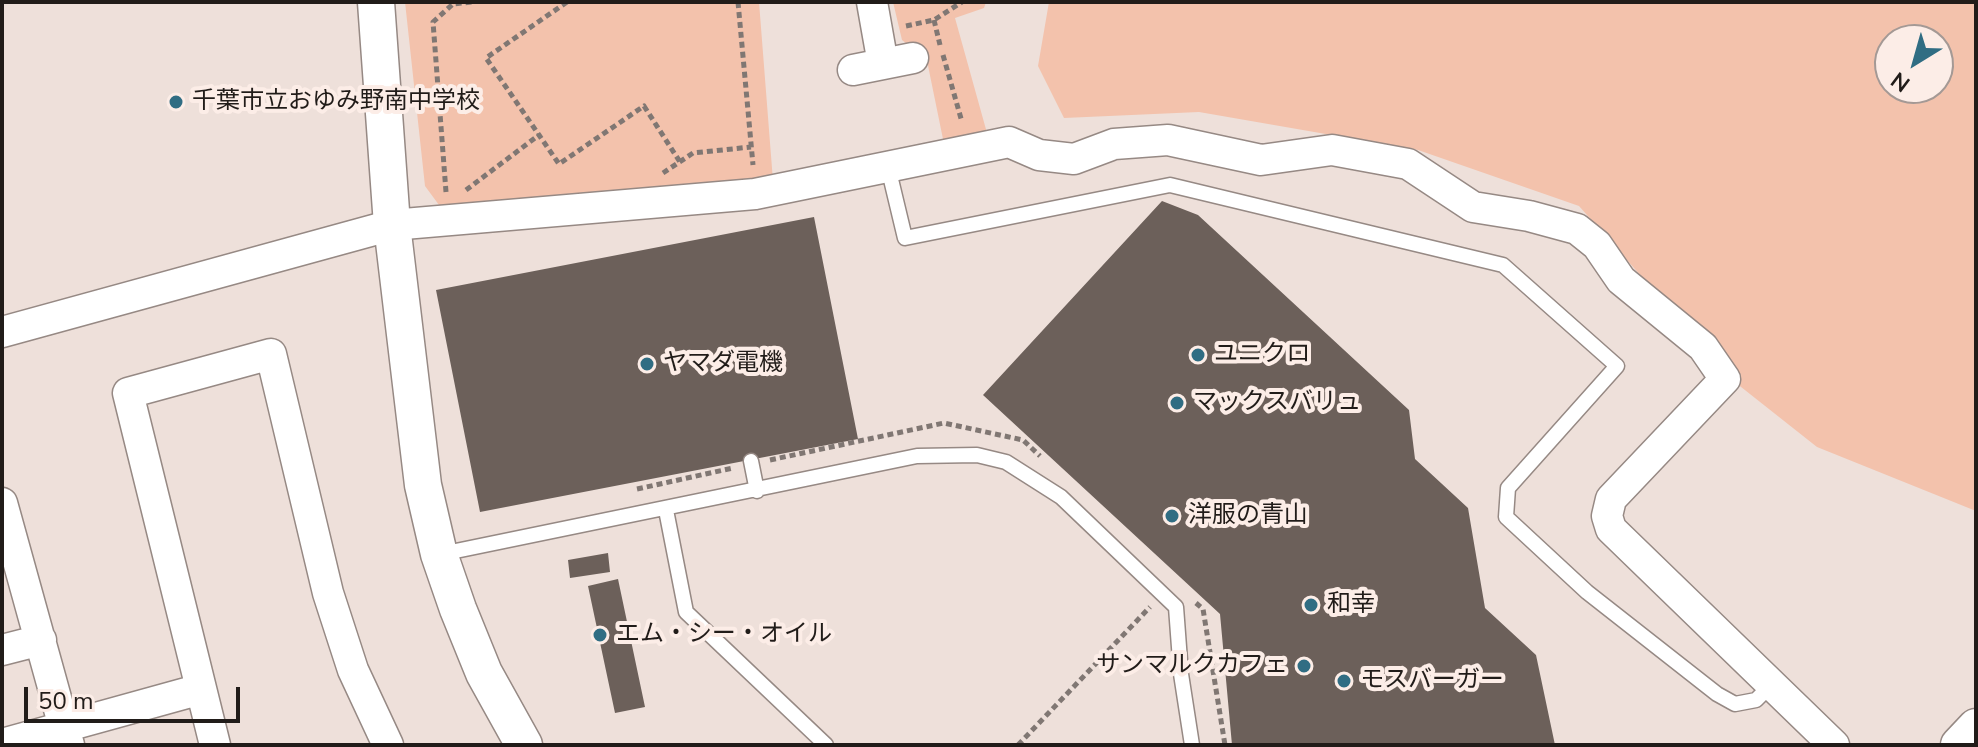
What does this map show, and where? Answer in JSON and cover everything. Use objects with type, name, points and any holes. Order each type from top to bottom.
[{"type":"street","points":[[376,2],[392,225],[423,485],[439,554],[484,673],[524,745]]},
{"type":"street","points":[[872,2],[883,64]]},
{"type":"street","points":[[853,70],[913,58]]},
{"type":"street","points":[[2,332],[392,225],[755,194],[1009,142],[1039,155],[1074,159],[1114,144],[1168,140],[1261,160],[1332,150],[1408,164],[1473,207],[1529,216],[1577,229],[1597,245],[1621,280],[1703,347],[1725,379],[1611,499],[1607,516],[1611,529],[1834,745]]},
{"type":"street","points":[[215,745],[128,393],[271,354],[328,593],[353,670],[388,745]]},
{"type":"street","points":[[2,503],[67,736]]},
{"type":"street","points":[[2,650],[41,640]]},
{"type":"street","points":[[2,744],[67,736],[201,689]]},
{"type":"street","points":[[1959,745],[1976,727]]},
{"type":"lane","points":[[888,167],[905,238],[1170,185],[1503,265],[1617,366],[1508,488],[1506,517],[1587,592],[1717,694],[1735,704],[1756,700],[1772,684]]},
{"type":"lane","points":[[439,554],[666,510],[917,456],[977,455],[1016,468],[1061,497],[1176,607],[1181,674],[1192,745]]},
{"type":"lane","points":[[752,462],[757,491]]},
{"type":"lane","points":[[666,510],[686,612],[826,745]]},
{"type":"path","points":[[446,192],[433,22],[453,4],[472,2]]},
{"type":"path","points":[[567,2],[486,58],[559,164],[644,106],[680,162]]},
{"type":"path","points":[[738,2],[755,194]]},
{"type":"path","points":[[877,32],[934,20],[962,2]]},
{"type":"path","points":[[934,20],[970,150]]},
{"type":"path","points":[[466,191],[539,135]]},
{"type":"path","points":[[662,174],[693,153],[751,147]]},
{"type":"path","points":[[433,193],[481,189]]},
{"type":"path","points":[[635,489],[944,423],[1023,440],[1046,462]]},
{"type":"path","points":[[1018,745],[1174,582],[1203,609],[1225,745]]},
{"type":"shaded area","points":[[405,2],[759,2],[773,181],[439,205],[425,186]]},
{"type":"shaded area","points":[[893,2],[986,2],[984,8],[955,18],[987,133],[944,144],[924,46],[912,48],[902,40]]},
{"type":"shaded area","points":[[1049,2],[1976,2],[1976,511],[1817,447],[1736,383],[1579,206],[1418,150],[1199,112],[1064,118],[1038,66]]},
{"type":"building","points":[[1162,201],[1198,215],[1409,410],[1415,459],[1468,508],[1485,608],[1536,655],[1555,745],[1232,745],[1220,614],[983,395]]},
{"type":"building","name":"ヤマダ電機","points":[[814,217],[858,439],[480,512],[436,290]]},
{"type":"building","points":[[608,553],[610,572],[570,578],[568,560]]},
{"type":"building","points":[[618,579],[645,707],[615,713],[588,586]]},
{"type":"place","name":"千葉市立おゆみ野南中学校","points":[[176,102]]},
{"type":"place","name":"ユニクロ","points":[[1198,355]]},
{"type":"place","name":"ヤマダ電機","points":[[647,364]]},
{"type":"place","name":"マックスバリュ","points":[[1177,403]]},
{"type":"place","name":"洋服の青山","points":[[1172,516]]},
{"type":"place","name":"和幸","points":[[1311,605]]},
{"type":"place","name":"エム・シー・オイル","points":[[600,635]]},
{"type":"place","name":"サンマルクカフェ","points":[[1304,666]]},
{"type":"place","name":"モスバーガー","points":[[1344,681]]}]
